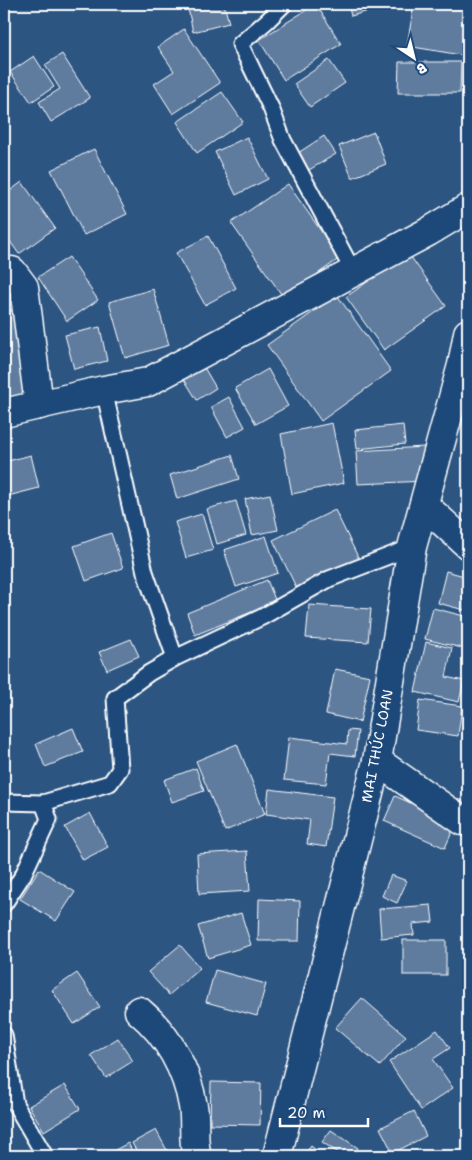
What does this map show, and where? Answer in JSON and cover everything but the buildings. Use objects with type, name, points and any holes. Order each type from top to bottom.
[{"type":"street","points":[[4,413],[148,382],[354,273],[468,208]]},
{"type":"street","points":[[12,271],[24,287],[39,405]]},
{"type":"street","name":"MAI THÚC LOAN","points":[[277,1156],[377,761],[412,547],[465,367],[468,333]]},
{"type":"street","points":[[424,505],[468,545]]},
{"type":"street","points":[[377,761],[463,821],[468,821]]},
{"type":"street","points":[[139,1012],[150,1020],[159,1031],[183,1068],[194,1107],[197,1156]]},
{"type":"lane","points":[[284,4],[268,21],[240,44],[271,108],[283,140],[354,273]]},
{"type":"lane","points":[[104,390],[145,572],[175,658]]},
{"type":"lane","points":[[4,802],[43,803],[110,783],[120,769],[115,698],[149,673],[175,658],[262,617],[329,579],[412,547]]},
{"type":"lane","points":[[4,904],[23,875],[49,819],[43,803]]},
{"type":"lane","points":[[4,1035],[15,1104],[45,1156]]}]
